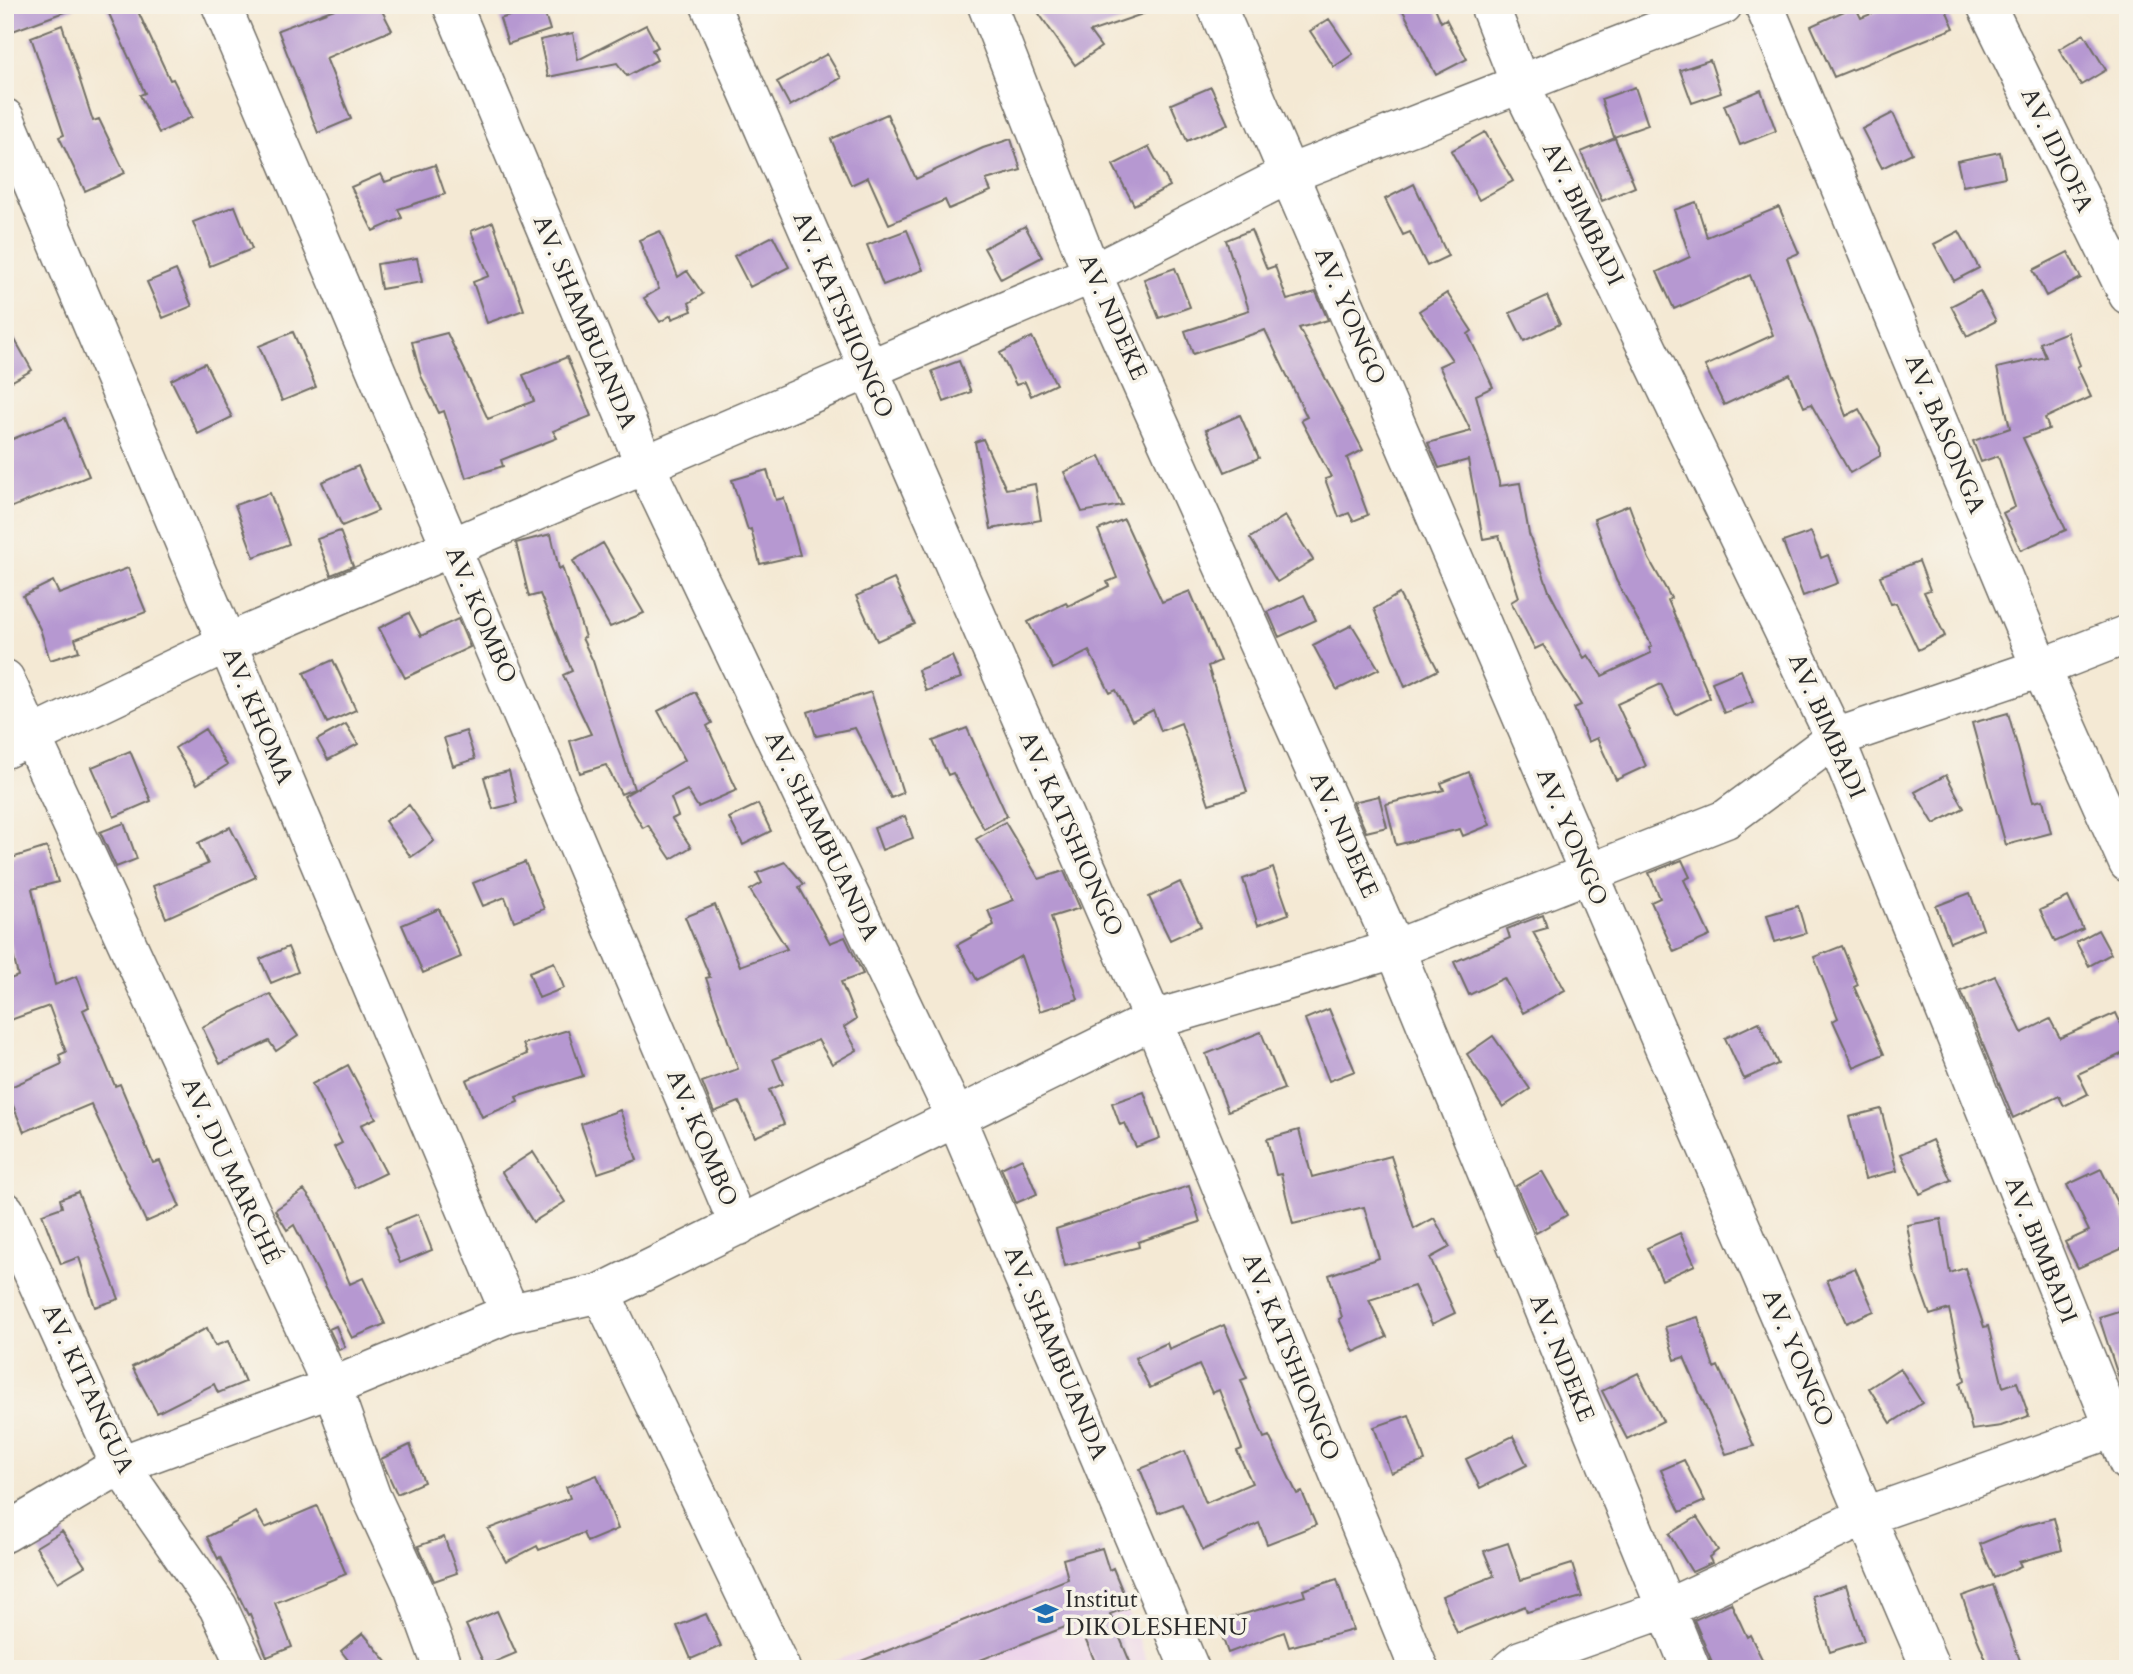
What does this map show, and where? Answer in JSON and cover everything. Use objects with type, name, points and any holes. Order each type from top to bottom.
[{"type":"street","name":"AV. KOMBO","points":[[221,5],[739,1226]]},
{"type":"street","name":"AV. SHAMBUANDA","points":[[452,5],[645,465],[957,1118],[1190,1669]]},
{"type":"street","name":"AV. KATSHIONGO","points":[[710,5],[866,369],[1153,1020],[1419,1669]]},
{"type":"street","name":"AV. NDEKE","points":[[987,5],[1092,274],[1395,949],[1691,1669]]},
{"type":"street","name":"AV. YONGO","points":[[1216,5],[1587,874],[1931,1669]]},
{"type":"street","name":"AV. BIMBADI","points":[[1489,5],[1521,86],[1835,738],[2123,1438]]},
{"type":"street","points":[[18,744],[227,643],[1092,274],[1289,174],[1521,86],[1723,5]]},
{"type":"street","name":"AV. BASONGA","points":[[1765,5],[2041,668],[2128,863]]},
{"type":"street","name":"AV. IDIOFA","points":[[1986,5],[2128,295]]},
{"type":"street","name":"AV. KHOMA","points":[[5,118],[510,1313]]},
{"type":"street","points":[[5,1533],[120,1465],[331,1387],[510,1313],[601,1293],[1153,1020],[1395,949],[1587,874],[1726,818],[1835,738],[2041,668],[2128,634]]},
{"type":"street","name":"AV. DU MARCHÉ","points":[[5,679],[18,744],[331,1387],[371,1496],[414,1589],[443,1669]]},
{"type":"street","name":"AV. KITANGUA","points":[[5,1211],[120,1465],[218,1607],[247,1669]]},
{"type":"street","points":[[601,1293],[781,1669]]},
{"type":"street","points":[[1535,1663],[1665,1609],[1866,1516],[2123,1438]]},
{"type":"shaded area","name":"Institut DIKOLESHENU","points":[[1107,1558],[1150,1669],[816,1668]]},
{"type":"building","points":[[5,5],[75,5],[75,8],[10,32],[5,19]]},
{"type":"building","points":[[105,5],[135,5],[170,80],[173,79],[192,117],[159,133],[140,95],[145,93]]},
{"type":"building","points":[[345,5],[379,5],[392,30],[326,58],[351,119],[318,133],[278,30]]},
{"type":"building","points":[[542,5],[550,30],[508,44],[500,19]]},
{"type":"building","points":[[1033,5],[1157,5],[1157,9],[1090,32],[1101,47],[1075,65]]},
{"type":"building","points":[[1400,5],[1434,5],[1441,22],[1446,19],[1467,59],[1436,75]]},
{"type":"building","points":[[1893,5],[1944,5],[1954,28],[1834,77],[1811,26],[1855,6],[1861,18]]},
{"type":"building","points":[[1329,19],[1353,54],[1334,67],[1310,31]]},
{"type":"building","points":[[62,25],[93,121],[99,119],[125,173],[85,191],[59,137],[64,135],[31,37]]},
{"type":"building","points":[[646,25],[658,47],[652,50],[657,60],[627,76],[617,63],[548,77],[540,40],[573,33],[578,60]]},
{"type":"building","points":[[2084,34],[2106,70],[2081,85],[2059,49]]},
{"type":"building","points":[[827,54],[841,78],[790,106],[777,82]]},
{"type":"building","points":[[1710,60],[1721,93],[1692,103],[1680,70]]},
{"type":"building","points":[[1211,87],[1228,124],[1187,141],[1171,104]]},
{"type":"building","points":[[1635,87],[1648,125],[1614,137],[1601,99]]},
{"type":"building","points":[[1761,90],[1776,131],[1740,145],[1724,105]]},
{"type":"building","points":[[1893,113],[1912,153],[1882,168],[1862,129]]},
{"type":"building","points":[[887,114],[916,179],[983,148],[1011,139],[1021,170],[986,180],[991,191],[949,209],[945,200],[889,224],[868,177],[851,185],[831,139]]},
{"type":"building","points":[[1485,132],[1513,181],[1479,200],[1451,151]]},
{"type":"building","points":[[1615,138],[1635,187],[1602,201],[1581,152]]},
{"type":"building","points":[[1149,147],[1170,186],[1134,205],[1113,165]]},
{"type":"building","points":[[2000,152],[2005,177],[1963,186],[1957,161]]},
{"type":"building","points":[[435,165],[445,194],[398,209],[402,218],[373,231],[351,187],[381,174],[385,182]]},
{"type":"building","points":[[1414,184],[1448,256],[1427,266],[1410,232],[1403,235],[1385,199]]},
{"type":"building","points":[[1696,202],[1707,237],[1779,207],[1799,253],[1787,258],[1846,416],[1859,409],[1880,447],[1880,456],[1850,473],[1811,404],[1804,407],[1790,374],[1724,405],[1705,366],[1773,335],[1750,275],[1674,309],[1657,272],[1690,257],[1674,210]]},
{"type":"building","points":[[235,206],[252,249],[210,266],[193,222]]},
{"type":"building","points":[[493,222],[524,310],[487,323],[473,282],[489,276],[471,231]]},
{"type":"building","points":[[1025,226],[1042,257],[1001,279],[984,248]]},
{"type":"building","points":[[907,230],[923,270],[883,285],[867,245]]},
{"type":"building","points":[[1251,230],[1267,269],[1275,266],[1287,300],[1316,292],[1328,320],[1299,328],[1363,450],[1347,458],[1368,515],[1353,521],[1349,513],[1339,517],[1325,479],[1331,477],[1301,420],[1307,417],[1265,330],[1193,354],[1185,331],[1249,310],[1226,240]]},
{"type":"building","points":[[660,231],[678,277],[687,271],[703,294],[689,303],[692,311],[672,319],[671,315],[660,322],[644,298],[659,289],[639,240]]},
{"type":"building","points":[[1959,231],[1979,268],[1954,281],[1934,244]]},
{"type":"building","points":[[773,236],[789,267],[750,287],[734,256]]},
{"type":"building","points":[[2068,252],[2081,278],[2046,296],[2033,270]]},
{"type":"building","points":[[417,258],[422,282],[381,289],[377,264]]},
{"type":"building","points":[[1175,268],[1190,307],[1159,318],[1144,279]]},
{"type":"building","points":[[176,270],[192,306],[163,318],[147,282]]},
{"type":"building","points":[[1980,291],[1996,321],[1967,336],[1951,306]]},
{"type":"building","points":[[1447,293],[1472,331],[1468,334],[1493,387],[1476,395],[1500,486],[1520,483],[1529,534],[1549,591],[1584,658],[1588,655],[1602,676],[1651,653],[1649,648],[1652,646],[1616,580],[1594,519],[1629,505],[1649,559],[1671,598],[1668,600],[1710,698],[1676,715],[1661,684],[1617,704],[1646,766],[1616,780],[1597,738],[1588,742],[1574,708],[1581,705],[1543,645],[1535,649],[1511,602],[1519,597],[1499,536],[1483,539],[1468,460],[1439,468],[1428,443],[1471,431],[1439,366],[1452,360],[1419,311]]},
{"type":"building","points":[[1547,296],[1560,324],[1524,341],[1510,313]]},
{"type":"building","points":[[5,322],[32,370],[5,385]]},
{"type":"building","points":[[293,332],[316,387],[282,401],[259,346]]},
{"type":"building","points":[[2067,332],[2080,365],[2077,367],[2091,397],[2045,418],[2049,429],[2023,438],[2066,530],[2021,550],[2003,513],[2015,507],[1998,456],[1981,462],[1973,441],[2010,428],[1997,368],[2046,357],[2040,343]]},
{"type":"building","points":[[447,333],[488,419],[534,401],[523,375],[567,357],[591,416],[553,431],[557,438],[501,460],[503,466],[466,478],[444,411],[439,413],[421,376],[412,342]]},
{"type":"building","points":[[1032,337],[1056,384],[1031,396],[1025,382],[1016,385],[1000,353]]},
{"type":"building","points":[[959,361],[971,392],[944,402],[932,371]]},
{"type":"building","points":[[205,363],[232,417],[198,434],[171,380]]},
{"type":"building","points":[[1240,415],[1259,458],[1225,472],[1206,430]]},
{"type":"building","points":[[65,418],[89,476],[5,510],[5,442]]},
{"type":"building","points":[[983,439],[1006,489],[1035,484],[1041,520],[991,529],[975,442]]},
{"type":"building","points":[[1100,456],[1122,505],[1082,512],[1064,472]]},
{"type":"building","points":[[358,466],[378,511],[342,526],[322,482]]},
{"type":"building","points":[[767,470],[776,500],[784,498],[800,555],[760,564],[751,529],[748,530],[732,480]]},
{"type":"building","points":[[270,493],[289,544],[254,557],[235,505]]},
{"type":"building","points":[[1285,516],[1313,560],[1277,582],[1250,538]]},
{"type":"building","points":[[1124,519],[1162,602],[1190,591],[1220,661],[1208,666],[1247,792],[1209,804],[1181,723],[1161,731],[1153,710],[1132,721],[1116,690],[1110,693],[1089,651],[1053,669],[1028,622],[1109,586],[1107,582],[1117,578],[1098,530]]},
{"type":"building","points":[[340,531],[353,566],[331,575],[317,539]]},
{"type":"building","points":[[1811,532],[1821,558],[1828,555],[1838,583],[1803,596],[1783,542]]},
{"type":"building","points":[[551,534],[559,569],[562,567],[585,637],[582,638],[593,661],[634,789],[621,794],[606,765],[580,773],[570,741],[591,734],[563,675],[572,671],[540,594],[529,597],[516,543]]},
{"type":"building","points":[[603,543],[644,613],[610,627],[573,561]]},
{"type":"building","points":[[1919,561],[1930,590],[1924,592],[1945,636],[1918,650],[1896,603],[1891,604],[1880,576]]},
{"type":"building","points":[[128,568],[146,612],[75,639],[79,651],[50,660],[40,629],[23,596],[53,581],[59,594]]},
{"type":"building","points":[[894,579],[915,624],[877,641],[856,596]]},
{"type":"building","points":[[1399,594],[1438,670],[1405,687],[1374,609]]},
{"type":"building","points":[[1304,595],[1316,620],[1279,637],[1268,612]]},
{"type":"building","points":[[409,613],[421,636],[458,619],[470,647],[405,678],[379,628]]},
{"type":"building","points":[[1352,625],[1379,669],[1337,690],[1313,645]]},
{"type":"building","points":[[952,656],[961,678],[926,691],[918,670]]},
{"type":"building","points":[[333,660],[356,710],[327,723],[304,673]]},
{"type":"building","points":[[1741,670],[1753,702],[1724,713],[1712,682]]},
{"type":"building","points":[[695,692],[712,723],[707,726],[737,790],[698,807],[687,790],[671,798],[678,816],[672,819],[691,847],[671,859],[648,825],[643,828],[624,796],[685,760],[658,711]]},
{"type":"building","points":[[871,692],[903,793],[891,798],[855,728],[816,736],[808,712]]},
{"type":"building","points":[[2008,713],[2033,802],[2043,800],[2051,833],[2006,845],[1972,723]]},
{"type":"building","points":[[346,724],[358,744],[328,760],[317,740]]},
{"type":"building","points":[[967,728],[1007,816],[984,829],[953,773],[948,775],[933,741]]},
{"type":"building","points":[[205,729],[227,765],[197,784],[175,748]]},
{"type":"building","points":[[466,731],[475,759],[453,766],[444,738]]},
{"type":"building","points":[[130,751],[151,801],[114,817],[92,767]]},
{"type":"building","points":[[509,771],[517,803],[493,809],[484,777]]},
{"type":"building","points":[[1469,772],[1490,825],[1463,836],[1460,829],[1396,845],[1386,804],[1444,790],[1441,783]]},
{"type":"building","points":[[1946,775],[1964,808],[1934,824],[1915,792]]},
{"type":"building","points":[[1379,796],[1387,827],[1366,832],[1353,802]]},
{"type":"building","points":[[758,804],[771,831],[743,845],[729,818]]},
{"type":"building","points":[[409,805],[434,841],[411,857],[385,821]]},
{"type":"building","points":[[905,816],[913,838],[882,850],[874,828]]},
{"type":"building","points":[[1005,822],[1039,879],[1064,871],[1080,908],[1051,917],[1078,999],[1040,1011],[1021,956],[977,980],[957,945],[994,925],[988,910],[1014,900],[976,839]]},
{"type":"building","points":[[124,823],[137,859],[116,867],[100,832]]},
{"type":"building","points":[[230,827],[256,877],[166,918],[153,886],[208,864],[198,843]]},
{"type":"building","points":[[47,847],[58,882],[32,889],[55,985],[77,976],[89,1007],[83,1010],[115,1086],[120,1084],[153,1163],[160,1161],[180,1207],[146,1222],[91,1104],[24,1132],[6,1089],[62,1064],[59,1055],[66,1052],[49,1006],[5,1022],[5,981],[18,976],[5,921],[5,860]]},
{"type":"building","points":[[1682,860],[1690,877],[1684,880],[1710,936],[1674,952],[1651,902],[1660,898],[1649,873]]},
{"type":"building","points":[[525,862],[544,909],[514,921],[505,897],[483,906],[473,883]]},
{"type":"building","points":[[785,862],[804,884],[799,887],[830,943],[845,937],[863,974],[841,982],[856,1019],[844,1027],[857,1050],[832,1064],[818,1040],[773,1059],[783,1084],[769,1090],[784,1124],[755,1137],[739,1102],[714,1112],[702,1082],[738,1069],[706,978],[710,977],[685,917],[715,905],[740,966],[787,949],[750,890],[762,883],[757,873]]},
{"type":"building","points":[[1273,868],[1289,914],[1258,925],[1243,879]]},
{"type":"building","points":[[1180,882],[1201,926],[1170,940],[1149,897]]},
{"type":"building","points":[[1970,893],[1983,929],[1950,942],[1936,906]]},
{"type":"building","points":[[2068,897],[2083,929],[2055,942],[2040,910]]},
{"type":"building","points":[[1798,906],[1806,933],[1775,942],[1767,915]]},
{"type":"building","points":[[439,909],[461,957],[423,973],[402,925]]},
{"type":"building","points":[[1543,915],[1547,928],[1533,932],[1565,990],[1523,1013],[1504,978],[1469,995],[1454,962],[1510,938],[1507,929]]},
{"type":"building","points":[[2098,930],[2111,954],[2089,966],[2076,942]]},
{"type":"building","points":[[1842,946],[1858,985],[1854,987],[1884,1054],[1854,1067],[1833,1021],[1838,1018],[1814,957]]},
{"type":"building","points":[[288,947],[298,972],[271,983],[260,959]]},
{"type":"building","points":[[554,962],[564,988],[539,998],[529,972]]},
{"type":"building","points":[[1995,976],[2022,1033],[2050,1019],[2060,1038],[2116,1013],[2128,1039],[2128,1051],[2078,1074],[2088,1094],[2064,1106],[2059,1096],[2013,1118],[1961,991]]},
{"type":"building","points":[[270,994],[298,1036],[276,1051],[269,1041],[220,1064],[202,1027]]},
{"type":"building","points":[[1329,1009],[1355,1071],[1329,1081],[1305,1019]]},
{"type":"building","points":[[1759,1022],[1778,1064],[1744,1079],[1725,1038]]},
{"type":"building","points":[[568,1030],[583,1076],[516,1097],[518,1102],[482,1117],[466,1080],[527,1054],[523,1044]]},
{"type":"building","points":[[1261,1032],[1284,1089],[1228,1111],[1206,1054]]},
{"type":"building","points":[[1493,1036],[1530,1089],[1503,1107],[1467,1054]]},
{"type":"building","points":[[348,1065],[376,1118],[361,1125],[386,1173],[355,1188],[334,1147],[342,1143],[312,1084]]},
{"type":"building","points":[[1144,1092],[1160,1138],[1136,1147],[1125,1123],[1120,1125],[1112,1103]]},
{"type":"building","points":[[1881,1109],[1897,1171],[1865,1179],[1849,1117]]},
{"type":"building","points":[[620,1110],[637,1160],[598,1173],[581,1124]]},
{"type":"building","points":[[1299,1130],[1312,1177],[1391,1156],[1414,1229],[1434,1218],[1450,1247],[1430,1258],[1455,1313],[1432,1324],[1414,1286],[1369,1300],[1387,1337],[1354,1352],[1339,1319],[1342,1317],[1329,1275],[1379,1258],[1364,1207],[1293,1224],[1281,1174],[1276,1175],[1267,1139]]},
{"type":"building","points":[[1932,1140],[1951,1180],[1920,1194],[1901,1154]]},
{"type":"building","points":[[533,1152],[565,1202],[533,1222],[502,1172]]},
{"type":"building","points":[[1022,1158],[1037,1194],[1016,1203],[1001,1168]]},
{"type":"building","points":[[2101,1169],[2128,1226],[2128,1246],[2078,1268],[2065,1242],[2089,1231],[2067,1185]]},
{"type":"building","points":[[1542,1171],[1567,1215],[1536,1233],[1516,1186]]},
{"type":"building","points":[[1189,1186],[1200,1222],[1138,1242],[1139,1247],[1065,1266],[1056,1229]]},
{"type":"building","points":[[304,1190],[318,1209],[350,1284],[363,1278],[385,1324],[352,1338],[294,1225],[287,1230],[275,1210]]},
{"type":"building","points":[[78,1192],[119,1299],[95,1307],[79,1257],[61,1264],[42,1214],[62,1207],[60,1199]]},
{"type":"building","points":[[418,1214],[432,1250],[400,1263],[386,1227]]},
{"type":"building","points":[[1941,1219],[1950,1273],[1965,1268],[1984,1327],[1988,1326],[2003,1387],[2017,1382],[2029,1416],[2001,1426],[1972,1430],[1960,1383],[1965,1380],[1949,1309],[1930,1315],[1916,1276],[1907,1225]]},
{"type":"building","points":[[1680,1233],[1695,1265],[1662,1280],[1647,1248]]},
{"type":"building","points":[[1855,1268],[1874,1311],[1846,1323],[1827,1280]]},
{"type":"building","points":[[2128,1308],[2128,1390],[2123,1391],[2099,1317]]},
{"type":"building","points":[[1698,1317],[1714,1368],[1718,1366],[1754,1446],[1726,1454],[1684,1357],[1675,1360],[1665,1327]]},
{"type":"building","points":[[1224,1325],[1247,1378],[1241,1380],[1264,1438],[1269,1436],[1297,1494],[1302,1492],[1316,1525],[1267,1544],[1259,1523],[1203,1550],[1182,1504],[1158,1513],[1140,1469],[1185,1451],[1206,1503],[1252,1483],[1237,1451],[1242,1449],[1219,1390],[1212,1393],[1199,1365],[1150,1388],[1135,1358],[1167,1343],[1169,1349]]},
{"type":"building","points":[[336,1326],[345,1347],[339,1350],[329,1329]]},
{"type":"building","points":[[207,1328],[215,1346],[228,1341],[245,1382],[218,1393],[214,1384],[157,1413],[132,1367]]},
{"type":"building","points":[[1900,1368],[1922,1403],[1891,1423],[1869,1388]]},
{"type":"building","points":[[1638,1373],[1663,1421],[1627,1439],[1602,1391]]},
{"type":"building","points":[[1409,1415],[1425,1461],[1391,1473],[1374,1427]]},
{"type":"building","points":[[1513,1436],[1527,1465],[1480,1488],[1466,1459]]},
{"type":"building","points":[[410,1445],[424,1482],[397,1494],[381,1459]]},
{"type":"building","points":[[1684,1460],[1705,1501],[1680,1512],[1661,1470]]},
{"type":"building","points":[[597,1475],[618,1529],[587,1542],[583,1533],[539,1550],[537,1546],[506,1562],[488,1529],[570,1498],[566,1487]]},
{"type":"building","points":[[317,1506],[346,1574],[275,1603],[292,1647],[267,1657],[250,1614],[248,1615],[220,1557],[218,1559],[207,1537],[256,1512],[265,1528]]},
{"type":"building","points":[[1697,1517],[1718,1550],[1709,1557],[1712,1563],[1692,1572],[1669,1534]]},
{"type":"building","points":[[2054,1518],[2062,1550],[2019,1562],[2021,1566],[1994,1578],[1980,1544],[2021,1527]]},
{"type":"building","points":[[62,1531],[85,1566],[58,1582],[36,1547]]},
{"type":"building","points":[[444,1537],[457,1573],[434,1581],[418,1546]]},
{"type":"building","points":[[1508,1543],[1521,1580],[1572,1564],[1582,1597],[1527,1612],[1525,1606],[1457,1633],[1442,1596],[1494,1576],[1484,1551]]},
{"type":"building","name":"Institut DIKOLESHENU","points":[[1102,1548],[1109,1570],[1113,1568],[1129,1607],[1110,1614],[1133,1669],[1098,1669],[1078,1622],[957,1669],[841,1669],[1068,1579],[1063,1559]]},
{"type":"building","points":[[1337,1579],[1353,1630],[1289,1647],[1284,1632],[1228,1653],[1217,1622],[1305,1596],[1303,1590]]},
{"type":"building","points":[[1846,1585],[1864,1641],[1830,1652],[1812,1596]]},
{"type":"building","points":[[1993,1585],[2023,1669],[1990,1669],[1976,1636],[1962,1596]]},
{"type":"building","points":[[1731,1603],[1747,1637],[1750,1635],[1767,1669],[1715,1669],[1694,1620]]},
{"type":"building","points":[[497,1611],[516,1653],[485,1666],[466,1625]]},
{"type":"building","points":[[706,1614],[721,1646],[691,1659],[677,1626]]},
{"type":"building","points":[[363,1633],[393,1669],[355,1669],[341,1651]]},
{"type":"place","name":"Institut DIKOLESHENU","points":[[1045,1613]]}]
